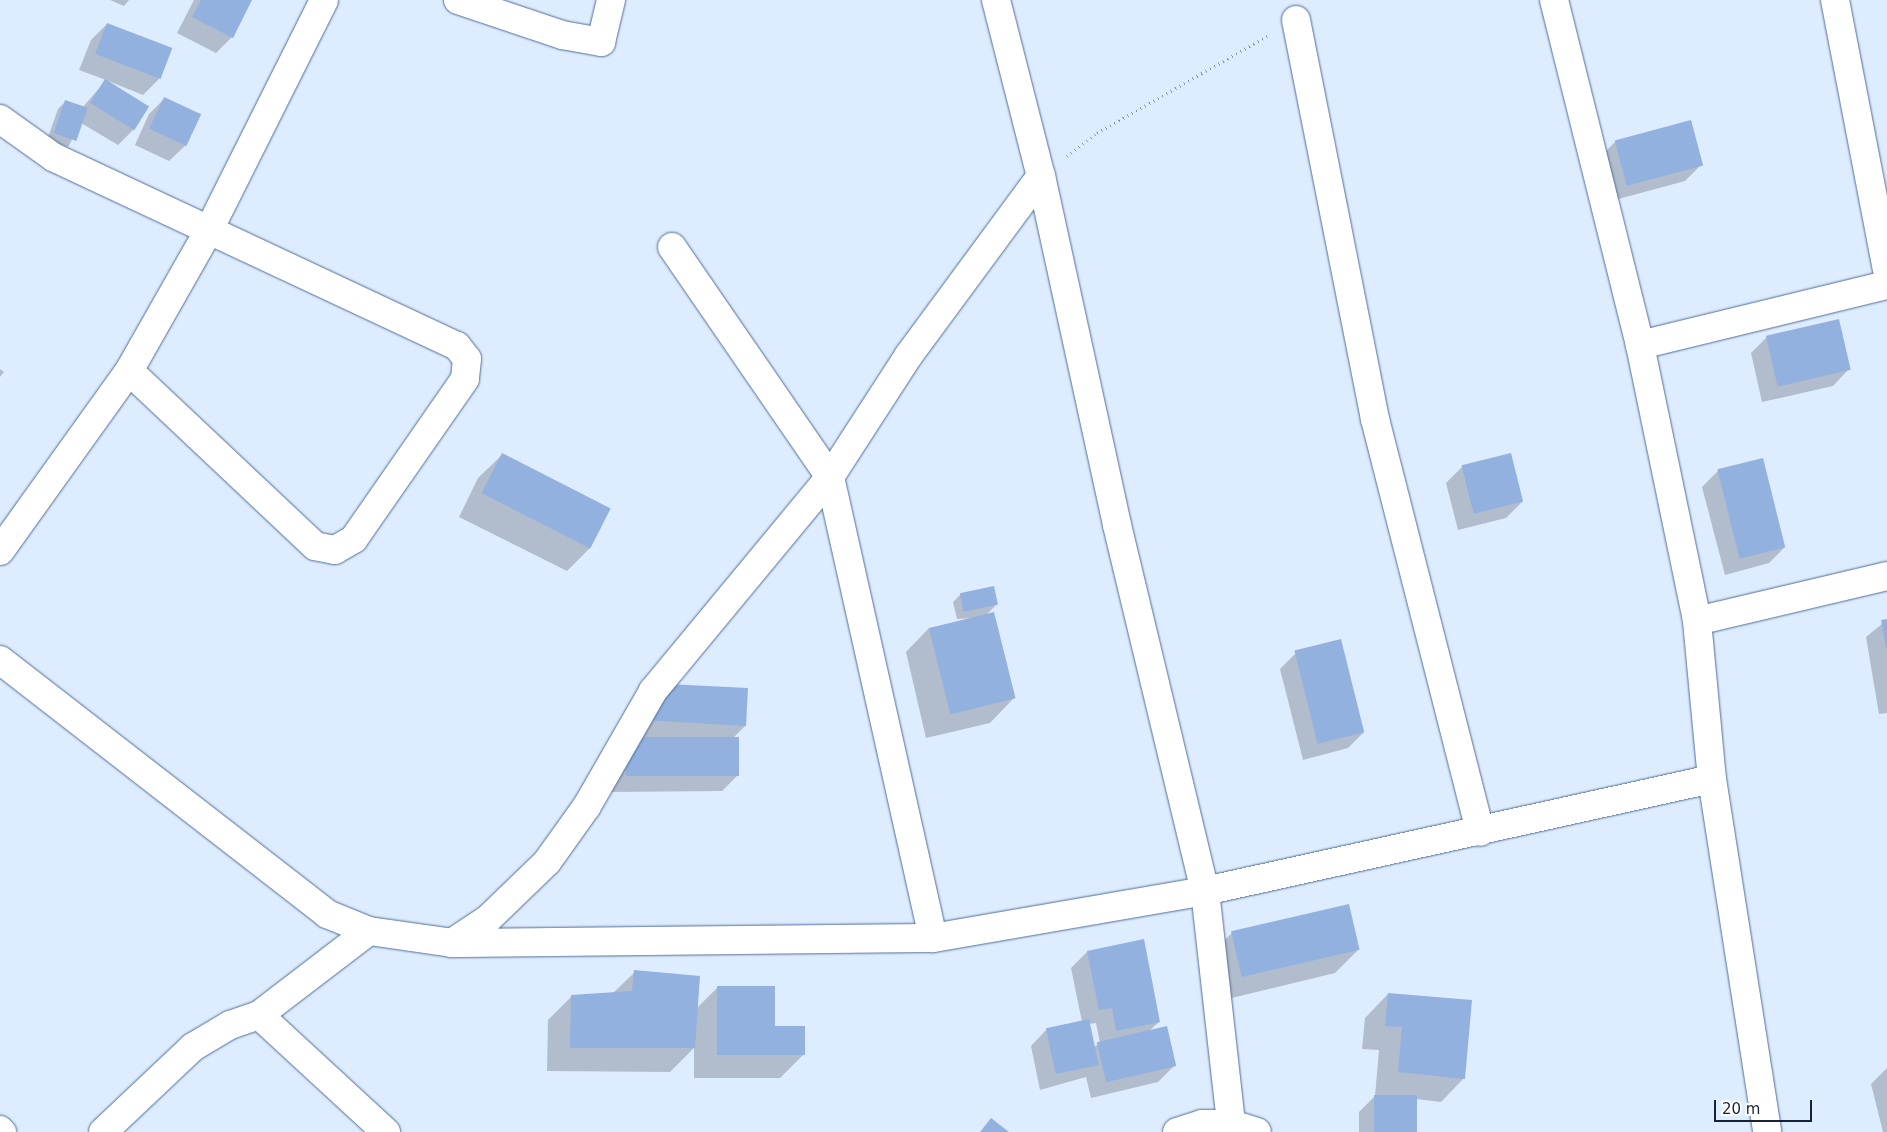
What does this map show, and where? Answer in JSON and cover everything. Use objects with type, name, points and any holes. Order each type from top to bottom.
[{"type":"street","points":[[0,551],[129,371],[208,232],[324,0]]},
{"type":"street","points":[[458,0],[562,35],[601,42],[611,0]]},
{"type":"street","points":[[996,0],[1041,176],[1117,525],[1205,891],[1231,1124]]},
{"type":"street","points":[[1554,0],[1640,345],[1697,621],[1712,779],[1767,1132]]},
{"type":"street","points":[[1835,0],[1887,271]]},
{"type":"street","points":[[1296,20],[1375,419],[1480,832]]},
{"type":"street","points":[[0,119],[53,157],[208,232],[457,346],[468,359],[465,379],[354,539],[335,550],[315,546],[129,371]]},
{"type":"street","points":[[452,943],[488,919],[547,862],[587,806],[653,691],[830,478],[909,355],[1041,176]]},
{"type":"street","points":[[672,247],[830,478],[933,938]]},
{"type":"street","points":[[1640,345],[1887,285]]},
{"type":"street","points":[[1697,621],[1887,576]]},
{"type":"street","points":[[0,660],[258,865],[327,914],[369,931],[452,943],[933,938],[1205,891],[1480,832],[1712,779]]},
{"type":"street","points":[[103,1132],[201,1042],[259,1015],[369,931]]},
{"type":"street","points":[[259,1015],[386,1132]]},
{"type":"street","points":[[1177,1132],[1202,1124],[1231,1124],[1257,1132]]},
{"type":"path","points":[[1041,176],[1097,133],[1296,20]]},
{"type":"building","points":[[201,0],[252,0],[233,38],[192,17]]},
{"type":"building","points":[[107,23],[172,48],[161,79],[95,54]]},
{"type":"building","points":[[105,79],[149,107],[134,130],[90,103]]},
{"type":"building","points":[[164,97],[201,114],[186,146],[149,129]]},
{"type":"building","points":[[65,100],[88,108],[76,141],[54,133]]},
{"type":"building","points":[[1691,120],[1703,165],[1627,186],[1615,140]]},
{"type":"building","points":[[1839,319],[1851,370],[1778,387],[1766,336]]},
{"type":"building","points":[[502,453],[611,508],[590,548],[482,493]]},
{"type":"building","points":[[1511,453],[1523,502],[1474,514],[1462,465]]},
{"type":"building","points":[[1763,458],[1785,547],[1740,559],[1717,469]]},
{"type":"building","points":[[994,586],[998,605],[964,612],[960,593]]},
{"type":"building","points":[[994,612],[1016,698],[951,715],[929,628]]},
{"type":"building","points":[[1887,619],[1887,648],[1886,648],[1881,620]]},
{"type":"building","points":[[1341,639],[1364,732],[1318,744],[1294,651]]},
{"type":"building","points":[[667,684],[748,688],[746,726],[644,720]]},
{"type":"building","points":[[626,737],[739,737],[739,776],[626,776]]},
{"type":"building","points":[[1349,904],[1360,950],[1242,977],[1231,931]]},
{"type":"building","points":[[1144,939],[1160,1022],[1116,1031],[1112,1008],[1099,1010],[1087,951]]},
{"type":"building","points":[[634,970],[700,976],[695,1048],[570,1048],[571,995],[632,991]]},
{"type":"building","points":[[717,986],[775,986],[775,1026],[805,1026],[805,1055],[717,1055]]},
{"type":"building","points":[[1388,993],[1472,1000],[1465,1079],[1398,1072],[1402,1027],[1385,1026]]},
{"type":"building","points":[[1089,1019],[1099,1065],[1056,1074],[1046,1028]]},
{"type":"building","points":[[1167,1026],[1176,1066],[1106,1082],[1097,1042]]},
{"type":"building","points":[[1374,1095],[1417,1095],[1417,1132],[1374,1132]]},
{"type":"building","points":[[991,1118],[1009,1132],[980,1132]]}]
